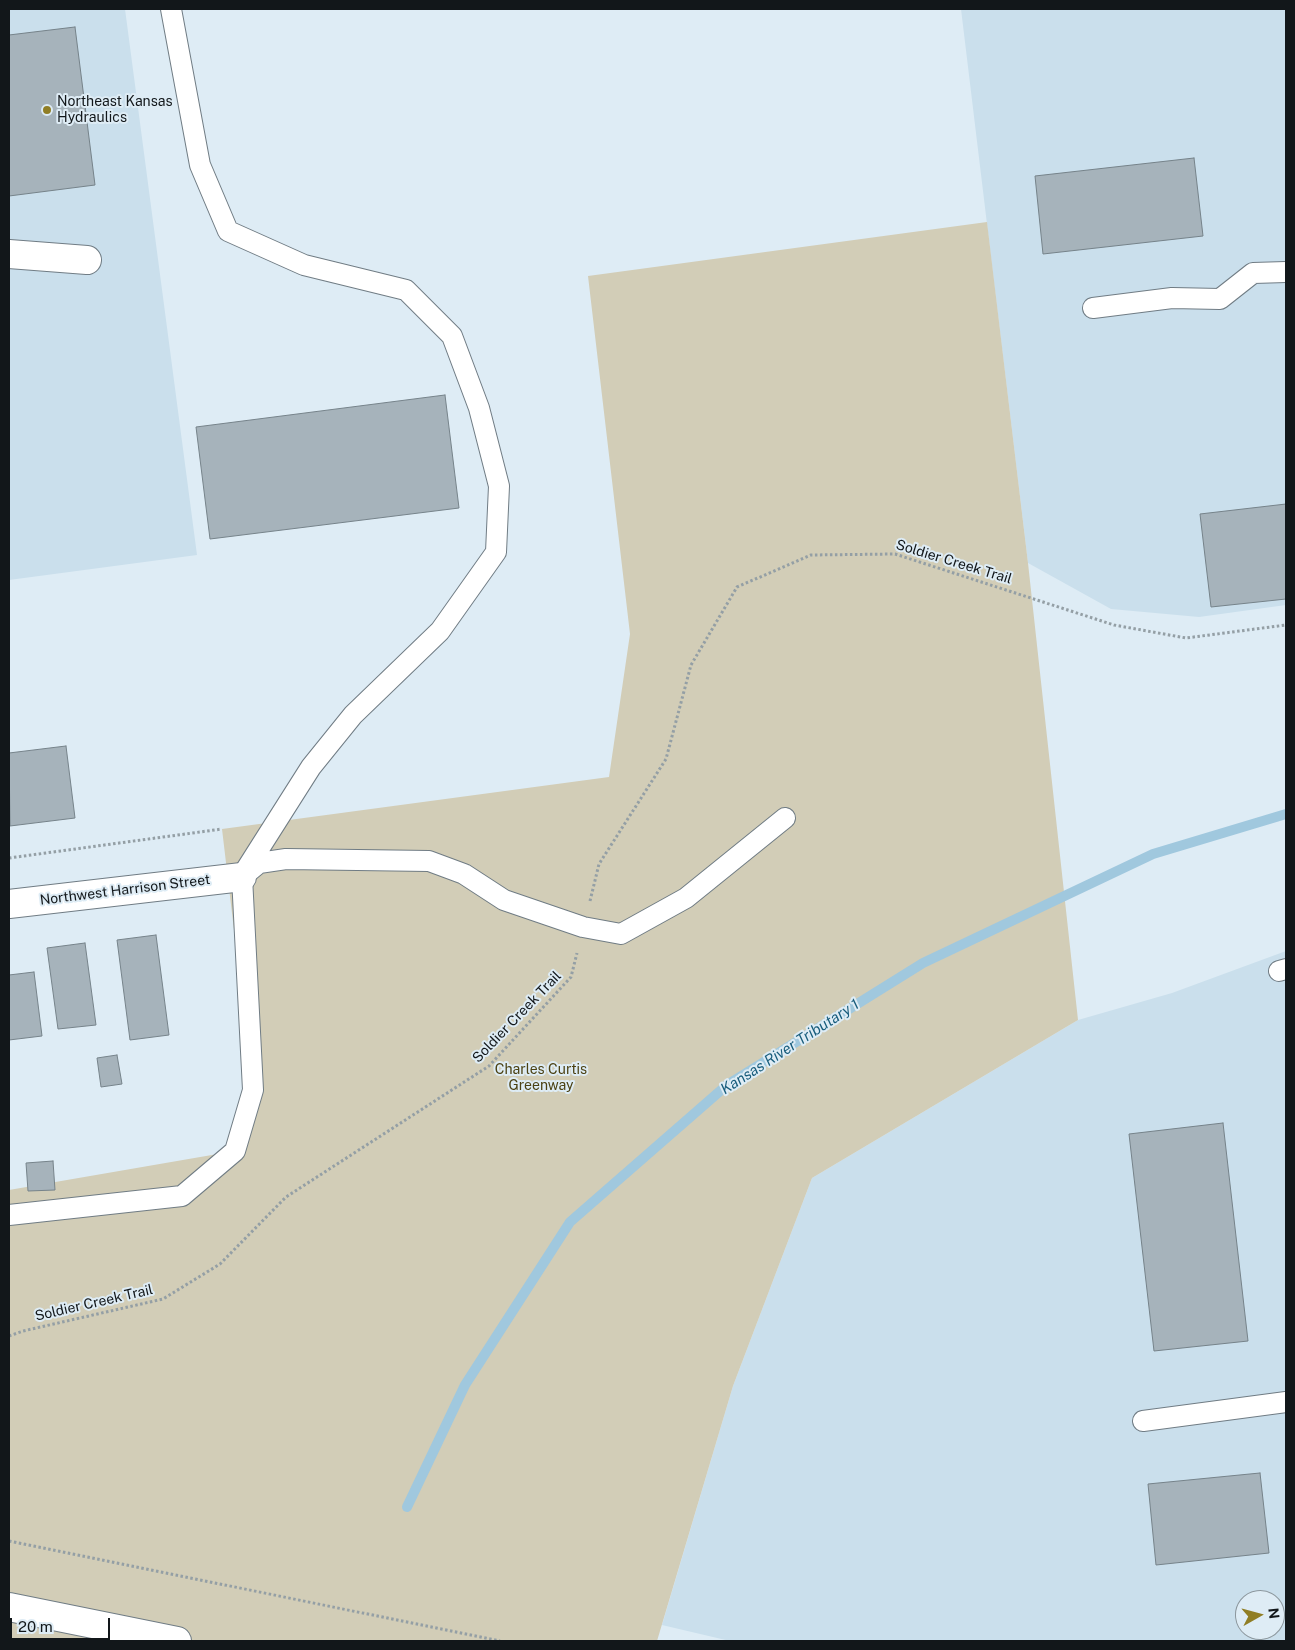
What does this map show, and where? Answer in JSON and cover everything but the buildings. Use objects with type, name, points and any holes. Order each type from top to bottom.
[{"type":"street","points":[[9,254],[87,260]]},
{"type":"street","name":"Northwest Harrison Street","points":[[9,904],[242,877]]},
{"type":"street","points":[[9,1607],[177,1641]]},
{"type":"lane","points":[[9,1215],[182,1196],[235,1152],[253,1090],[242,877],[311,766],[353,715],[440,631],[496,552],[499,486],[479,408],[452,336],[406,290],[304,265],[228,231],[200,165],[171,9]]},
{"type":"lane","points":[[1093,308],[1172,298],[1220,298],[1253,273],[1286,272]]},
{"type":"lane","points":[[242,877],[259,863],[286,859],[429,861],[464,874],[504,900],[583,928],[621,934],[686,898],[785,818]]},
{"type":"lane","points":[[1143,1421],[1286,1402]]},
{"type":"path","name":"Soldier Creek Trail","points":[[9,1336],[23,1331],[163,1299],[220,1264],[286,1197],[488,1066],[572,978],[599,864],[666,759],[692,665],[737,587],[810,555],[895,554],[1114,624],[1186,638],[1286,625]]},
{"type":"path","points":[[9,858],[222,829]]},
{"type":"path","points":[[9,1541],[500,1641]]},
{"type":"shaded area","points":[[9,9],[125,9],[197,555],[9,580]]},
{"type":"shaded area","points":[[961,9],[1286,9],[1286,605],[1199,617],[1111,609],[1028,563]]},
{"type":"shaded area","points":[[1286,951],[1286,1641],[730,1641],[662,1625],[733,1386],[812,1178],[1078,1020],[1172,993]]},
{"type":"green space","name":"Charles Curtis Greenway","points":[[987,222],[1028,563],[1078,1020],[812,1178],[733,1386],[657,1641],[9,1641],[9,1190],[235,1151],[253,1090],[222,829],[609,777],[630,634],[588,276]]},
{"type":"waterway","name":"Kansas River Tributary 1","points":[[407,1507],[465,1385],[570,1222],[727,1085],[923,963],[1153,854],[1286,814]]},
{"type":"place","name":"Northeast Kansas Hydraulics","points":[[47,110]]}]
